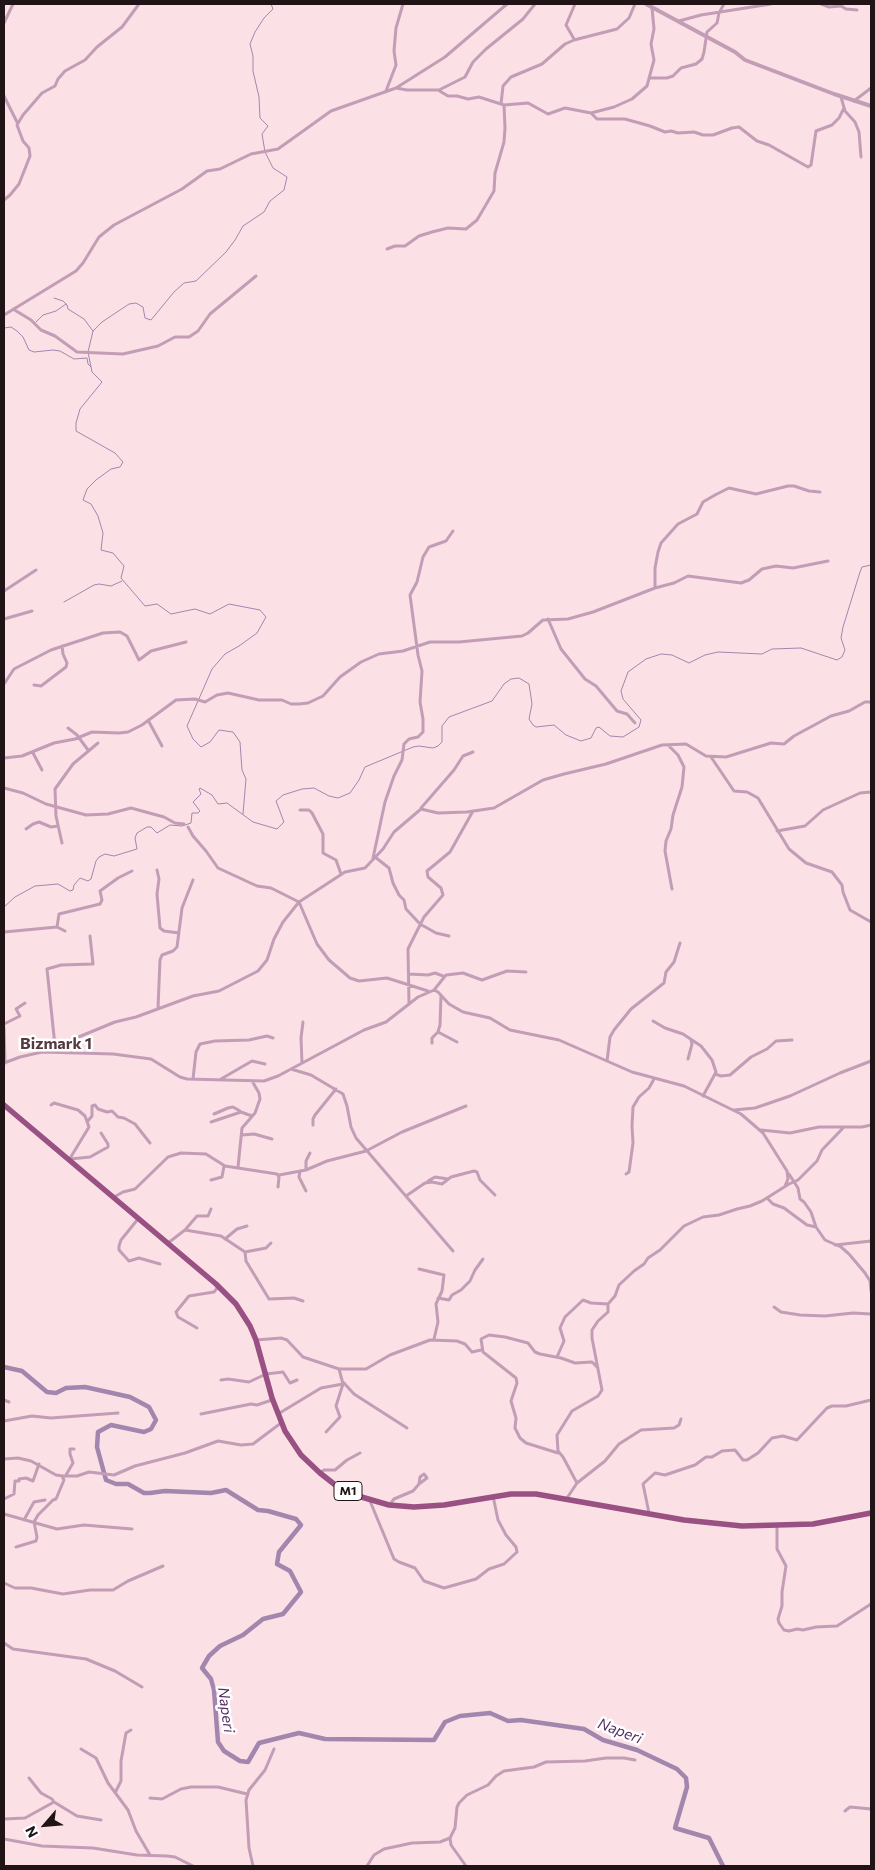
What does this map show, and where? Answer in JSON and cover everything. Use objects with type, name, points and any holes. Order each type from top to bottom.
[{"type":"highway","name":"M1","points":[[4,1105],[219,1287],[242,1313],[256,1340],[277,1414],[301,1455],[320,1473],[346,1490],[370,1500],[389,1505],[425,1507],[493,1496],[536,1494],[719,1525],[777,1526],[837,1521],[871,1513]]},
{"type":"street","points":[[4,23],[13,4]]},
{"type":"street","points":[[18,123],[29,106],[42,93],[55,86],[58,78],[65,71],[85,60],[97,47],[122,27],[139,4]]},
{"type":"street","points":[[386,92],[396,65],[394,51],[396,28],[403,4]]},
{"type":"street","points":[[4,315],[76,271],[83,264],[99,238],[114,225],[182,189],[203,173],[220,169],[250,154],[278,149],[331,111],[396,88],[446,57],[507,4]]},
{"type":"street","points":[[396,88],[438,90],[465,77],[473,62],[486,49],[523,20],[535,4]]},
{"type":"street","points":[[574,40],[566,25],[575,4]]},
{"type":"street","points":[[387,249],[395,246],[405,246],[420,236],[432,232],[448,228],[466,228],[477,220],[494,191],[495,173],[504,142],[503,86],[511,77],[542,64],[568,42],[617,29],[629,18],[635,4]]},
{"type":"street","points":[[646,4],[680,21],[746,60],[871,106]]},
{"type":"street","points":[[648,78],[667,78],[673,76],[681,68],[696,64],[702,59],[707,32],[717,23],[724,4]]},
{"type":"street","points":[[680,21],[701,15],[771,4]]},
{"type":"street","points":[[820,4],[829,7],[841,6],[846,10],[857,10]]},
{"type":"street","points":[[438,90],[448,96],[468,99],[479,97],[502,104],[528,103],[548,114],[565,108],[591,113],[632,99],[647,86],[654,60],[651,44],[654,29],[652,8]]},
{"type":"street","points":[[854,101],[871,88]]},
{"type":"street","points":[[4,96],[16,117],[23,141],[29,148],[30,156],[19,184],[4,200]]},
{"type":"street","points":[[841,96],[844,108],[848,116],[855,122],[859,132],[861,157]]},
{"type":"street","points":[[591,113],[597,119],[624,119],[665,132],[694,132],[713,136],[732,128],[739,128],[757,141],[768,144],[808,166],[811,165],[816,131],[832,126],[844,108]]},
{"type":"street","points":[[13,309],[31,320],[41,330],[55,336],[77,352],[122,354],[158,346],[175,337],[187,338],[198,331],[210,314],[256,276]]},
{"type":"street","points":[[655,588],[655,568],[661,543],[678,524],[696,514],[703,502],[715,495],[729,488],[756,494],[788,486],[820,492]]},
{"type":"street","points":[[374,858],[388,788],[403,756],[403,748],[406,741],[418,737],[423,732],[424,719],[420,702],[422,676],[416,647],[410,596],[429,547],[446,541],[453,531]]},
{"type":"street","points":[[4,758],[20,757],[55,743],[80,738],[97,731],[125,733],[133,730],[175,700],[201,701],[228,693],[259,700],[282,700],[292,704],[308,703],[323,696],[340,677],[367,659],[385,652],[402,651],[430,642],[459,642],[517,637],[525,635],[541,621],[568,619],[593,612],[692,576],[715,581],[745,582],[762,569],[776,566],[793,568],[828,561]]},
{"type":"street","points":[[4,591],[36,570]]},
{"type":"street","points":[[4,619],[32,611]]},
{"type":"street","points":[[548,619],[562,649],[587,682],[596,686],[618,711],[627,714],[635,723]]},
{"type":"street","points":[[4,684],[14,669],[51,650],[105,633],[120,632],[128,637],[140,660],[152,651],[186,642]]},
{"type":"street","points":[[34,685],[41,686],[66,667],[67,664],[62,646]]},
{"type":"street","points":[[710,757],[730,757],[771,742],[784,744],[794,736],[826,719],[849,711],[865,702],[871,702]]},
{"type":"street","points":[[148,720],[162,746]]},
{"type":"street","points":[[68,728],[75,732],[88,750]]},
{"type":"street","points":[[62,843],[56,816],[55,789],[69,769],[98,743]]},
{"type":"street","points":[[667,744],[678,755],[684,767],[682,787],[666,841],[665,851],[672,889]]},
{"type":"street","points":[[421,808],[434,813],[494,808],[534,784],[550,778],[606,764],[667,744],[686,744],[710,757],[734,791],[748,792],[758,798],[789,849],[809,864],[823,868],[834,875],[842,885],[850,910],[871,922]]},
{"type":"street","points":[[4,1028],[4,1063],[42,1052],[115,1022],[193,996],[219,991],[258,970],[267,960],[274,939],[283,922],[299,902],[342,874],[352,869],[364,869],[394,832],[421,808],[454,770],[463,756],[473,752]]},
{"type":"street","points":[[33,753],[42,770]]},
{"type":"street","points":[[4,788],[23,793],[46,804],[90,815],[108,814],[131,808],[164,817],[174,823],[184,824]]},
{"type":"street","points":[[778,831],[805,826],[823,810],[838,805],[860,793],[871,792]]},
{"type":"street","points":[[300,810],[308,810],[312,813],[323,834],[323,853],[336,860],[342,874]]},
{"type":"street","points":[[409,1004],[408,953],[412,938],[426,914],[443,895],[441,888],[428,877],[428,871],[450,852],[473,811]]},
{"type":"street","points":[[26,829],[39,822],[51,827],[58,826]]},
{"type":"street","points":[[188,827],[218,868],[257,886],[271,888],[299,902],[316,944],[329,960],[350,978],[359,981],[387,978],[428,992]]},
{"type":"street","points":[[374,858],[387,865],[392,875],[394,886],[404,900],[405,908],[420,924],[436,933],[449,936]]},
{"type":"street","points":[[157,870],[159,879],[157,894],[160,928],[164,931],[179,933]]},
{"type":"street","points":[[57,927],[60,913],[99,905],[102,902],[100,891],[132,871]]},
{"type":"street","points":[[158,1008],[161,957],[175,950],[178,944],[183,905],[193,880]]},
{"type":"street","points":[[4,932],[57,927],[66,931]]},
{"type":"street","points":[[55,1046],[47,968],[61,965],[92,964],[90,936]]},
{"type":"street","points":[[607,1061],[610,1037],[614,1030],[635,1005],[664,983],[666,972],[674,962],[680,942]]},
{"type":"street","points":[[409,974],[425,975],[435,973],[443,976],[463,973],[482,980],[507,971],[526,972]]},
{"type":"street","points":[[42,1052],[113,1054],[151,1059],[180,1077],[193,1079],[268,1080],[364,1030],[390,1020],[409,1004],[434,990],[443,976]]},
{"type":"street","points":[[434,990],[449,1004],[463,1012],[494,1019],[510,1030],[558,1040],[632,1072],[684,1086],[750,1120],[760,1129],[794,1181],[798,1188],[800,1199],[811,1212],[816,1227],[825,1240],[841,1247],[862,1269],[870,1281],[871,1291]]},
{"type":"street","points":[[432,1043],[432,1038],[438,1032],[440,1023],[441,995]]},
{"type":"street","points":[[4,1024],[20,1016],[16,1009],[25,1004]]},
{"type":"street","points":[[653,1021],[665,1028],[683,1034],[701,1046],[712,1060],[716,1068],[715,1074],[703,1096]]},
{"type":"street","points":[[302,1063],[301,1038],[303,1022]]},
{"type":"street","points":[[438,1032],[457,1042]]},
{"type":"street","points":[[193,1079],[196,1052],[200,1044],[215,1041],[249,1040],[267,1036],[273,1038]]},
{"type":"street","points":[[688,1059],[692,1044],[691,1040]]},
{"type":"street","points":[[715,1074],[721,1076],[730,1075],[750,1057],[767,1049],[776,1041],[792,1040]]},
{"type":"street","points":[[221,1079],[252,1061],[265,1064]]},
{"type":"street","points":[[733,1110],[755,1108],[790,1096],[871,1061]]},
{"type":"street","points":[[290,1069],[307,1073],[336,1089],[344,1096],[352,1132],[366,1151],[453,1252]]},
{"type":"street","points":[[626,1174],[629,1172],[633,1142],[634,1107],[639,1097],[649,1088],[654,1079]]},
{"type":"street","points":[[238,1167],[243,1126],[257,1108],[260,1096],[252,1081]]},
{"type":"street","points":[[314,1125],[313,1119],[315,1115],[336,1089]]},
{"type":"street","points":[[51,1105],[54,1103],[78,1110],[85,1116],[89,1127],[86,1135],[69,1160]]},
{"type":"street","points":[[87,1122],[92,1116],[92,1106],[95,1105],[98,1110],[112,1111],[118,1117],[135,1124],[150,1143]]},
{"type":"street","points":[[114,1198],[123,1192],[135,1189],[173,1154],[206,1154],[224,1166],[279,1175],[306,1170],[327,1161],[366,1151],[402,1132],[466,1106]]},
{"type":"street","points":[[214,1114],[233,1107],[252,1116]]},
{"type":"street","points":[[211,1122],[241,1112]]},
{"type":"street","points":[[760,1129],[790,1133],[819,1128],[871,1125]]},
{"type":"street","points":[[577,1483],[557,1450],[556,1434],[572,1411],[598,1396],[602,1390],[592,1330],[608,1312],[608,1304],[615,1296],[619,1285],[644,1264],[648,1258],[660,1250],[682,1227],[703,1217],[719,1215],[750,1206],[798,1180],[807,1172],[819,1158],[822,1150],[844,1127]]},
{"type":"street","points":[[69,1160],[90,1157],[108,1147],[101,1133]]},
{"type":"street","points":[[242,1136],[254,1134],[272,1139]]},
{"type":"street","points":[[306,1170],[306,1161],[310,1153]]},
{"type":"street","points":[[210,1180],[222,1177],[224,1166]]},
{"type":"street","points":[[300,1171],[299,1177],[306,1190]]},
{"type":"street","points":[[406,1196],[425,1183],[442,1184],[474,1171],[477,1172],[480,1180],[495,1195]]},
{"type":"street","points":[[785,1186],[788,1174]]},
{"type":"street","points":[[278,1187],[279,1175]]},
{"type":"street","points":[[766,1198],[773,1204],[784,1208],[807,1225],[816,1227]]},
{"type":"street","points":[[168,1243],[185,1230],[197,1216],[208,1216],[211,1209]]},
{"type":"street","points":[[138,1219],[118,1246],[129,1261],[139,1258],[160,1264]]},
{"type":"street","points":[[225,1239],[237,1229],[246,1226]]},
{"type":"street","points":[[185,1230],[206,1235],[218,1235],[245,1252],[266,1248],[271,1243]]},
{"type":"street","points":[[834,1245],[871,1240]]},
{"type":"street","points":[[245,1252],[246,1261],[269,1299],[294,1298],[302,1301]]},
{"type":"street","points":[[438,1298],[449,1300],[461,1290],[470,1282],[475,1270],[483,1259]]},
{"type":"street","points":[[419,1270],[444,1275],[442,1291],[435,1308],[438,1322],[434,1339]]},
{"type":"street","points":[[197,1328],[178,1317],[176,1312],[189,1296],[214,1292],[219,1287]]},
{"type":"street","points":[[557,1357],[564,1341],[560,1328],[564,1317],[583,1300],[591,1303],[608,1304]]},
{"type":"street","points":[[774,1307],[781,1312],[800,1315],[871,1314]]},
{"type":"street","points":[[560,1454],[526,1443],[520,1438],[515,1428],[516,1418],[511,1402],[517,1383],[516,1378],[481,1350],[481,1339],[493,1335],[526,1342],[540,1354],[575,1363],[592,1362],[598,1368]]},
{"type":"street","points":[[256,1340],[281,1338],[286,1340],[303,1357],[339,1369],[366,1368],[390,1355],[434,1339],[461,1342],[472,1352],[481,1350]]},
{"type":"street","points":[[339,1369],[343,1383],[359,1398],[407,1428]]},
{"type":"street","points":[[221,1380],[249,1382],[266,1374],[283,1372],[290,1383],[297,1380]]},
{"type":"street","points":[[277,1414],[321,1388],[343,1383]]},
{"type":"street","points":[[326,1432],[340,1418],[336,1406],[343,1383]]},
{"type":"street","points":[[4,1400],[8,1402]]},
{"type":"street","points":[[201,1414],[251,1404],[257,1405],[272,1400]]},
{"type":"street","points":[[649,1514],[643,1484],[655,1473],[665,1475],[696,1465],[706,1457],[714,1456],[722,1451],[735,1450],[742,1460],[746,1460],[758,1453],[769,1440],[774,1438],[785,1436],[797,1440],[827,1408],[871,1400]]},
{"type":"street","points":[[4,1421],[32,1416],[51,1418],[118,1413]]},
{"type":"street","points":[[566,1499],[577,1483],[605,1461],[616,1446],[641,1430],[674,1428],[681,1419]]},
{"type":"street","points":[[4,1459],[18,1458],[39,1464],[56,1474],[64,1476],[77,1476],[89,1472],[110,1475],[135,1466],[185,1453],[218,1441],[241,1445],[253,1444],[264,1438],[281,1423]]},
{"type":"street","points":[[16,1547],[36,1541],[34,1522],[38,1515],[56,1499],[64,1476],[73,1463],[70,1449],[74,1449]]},
{"type":"street","points":[[320,1473],[324,1470],[335,1470],[341,1464],[360,1453]]},
{"type":"street","points":[[4,1499],[14,1494],[15,1481],[26,1478],[33,1481],[39,1464]]},
{"type":"street","points":[[389,1505],[394,1499],[413,1491],[419,1484]]},
{"type":"street","points":[[370,1500],[394,1559],[415,1568],[424,1581],[444,1588],[476,1579],[489,1569],[504,1564],[517,1552],[516,1547],[506,1535],[498,1520],[493,1496]]},
{"type":"street","points":[[24,1520],[34,1502],[44,1500]]},
{"type":"street","points":[[4,1514],[57,1529],[84,1525],[132,1529]]},
{"type":"street","points":[[777,1526],[777,1549],[786,1566],[782,1606],[778,1619],[784,1630],[837,1626],[871,1604]]},
{"type":"street","points":[[4,1584],[15,1588],[31,1588],[63,1594],[90,1590],[113,1590],[162,1566]]},
{"type":"street","points":[[4,1643],[13,1649],[86,1659],[115,1671],[125,1679],[142,1687]]},
{"type":"street","points":[[115,1793],[121,1781],[121,1761],[126,1733],[131,1730]]},
{"type":"street","points":[[81,1749],[96,1758],[115,1793],[128,1810],[136,1832],[149,1850],[150,1855]]},
{"type":"street","points":[[253,1866],[249,1848],[246,1808],[247,1794],[252,1784],[265,1770],[274,1749]]},
{"type":"street","points":[[466,1866],[451,1845],[450,1838],[455,1828],[457,1807],[467,1795],[488,1785],[496,1776],[504,1771],[534,1767],[546,1762],[585,1761],[606,1758],[635,1760]]},
{"type":"street","points":[[30,1778],[41,1793],[77,1816],[101,1820]]},
{"type":"street","points":[[150,1798],[162,1799],[181,1789],[191,1787],[218,1787],[247,1794]]},
{"type":"street","points":[[4,1819],[25,1818],[54,1802]]},
{"type":"street","points":[[845,1811],[850,1807],[871,1809]]},
{"type":"street","points":[[366,1866],[374,1855],[384,1849],[397,1848],[412,1843],[440,1842],[450,1838]]},
{"type":"street","points":[[4,1839],[42,1846],[93,1848],[137,1855],[175,1858],[193,1866]]},
{"type":"waterway","points":[[243,814],[246,779],[242,770],[240,742],[233,732],[219,730],[210,742],[201,747],[193,739],[187,726],[212,669],[225,654],[257,633],[266,617],[260,610],[229,604],[210,614],[195,609],[171,614],[157,604],[145,606],[121,578],[124,566],[113,553],[101,550],[103,533],[98,516],[91,504],[83,500],[87,489],[96,480],[111,469],[120,467],[123,462],[115,453],[76,431],[76,423],[80,409],[102,382],[92,372],[88,352],[93,331],[102,322],[129,304],[136,303],[143,307],[145,318],[151,320],[174,292],[184,283],[196,281],[226,252],[243,226],[264,212],[270,201],[284,190],[287,177],[273,168],[265,152],[262,134],[268,126],[260,118],[259,97],[253,71],[253,56],[250,44],[264,18],[273,9],[271,4]]},
{"type":"waterway","points":[[54,298],[63,301],[68,309],[84,319],[93,331]]},
{"type":"waterway","points":[[36,322],[43,315],[56,311],[66,304]]},
{"type":"waterway","points":[[4,328],[11,327],[17,331],[23,337],[29,350],[34,352],[53,350],[60,351],[74,359],[87,358],[88,364],[91,367]]},
{"type":"waterway","points":[[4,907],[15,897],[35,886],[58,884],[70,891],[73,890],[74,885],[80,878],[88,881],[91,879],[99,857],[105,854],[114,856],[137,849],[135,838],[137,833],[147,827],[151,827],[157,833],[170,825],[182,826],[191,823],[192,813],[200,811],[193,802],[201,794],[200,788],[212,795],[218,804],[227,803],[253,822],[277,829],[284,822],[276,801],[283,795],[302,789],[314,788],[329,796],[338,798],[350,793],[365,767],[413,747],[433,748],[438,746],[442,742],[442,726],[449,717],[492,701],[504,684],[511,679],[519,678],[529,684],[532,704],[529,719],[533,725],[536,727],[554,725],[566,735],[581,741],[591,738],[596,728],[599,727],[610,736],[623,737],[639,727],[641,720],[623,699],[621,691],[628,672],[646,659],[661,654],[672,655],[689,663],[705,655],[718,652],[762,654],[772,649],[801,648],[837,660],[842,657],[845,650],[841,638],[843,627],[860,572],[862,567],[871,565]]},
{"type":"waterway","points":[[64,602],[94,585],[111,586],[122,581]]},
{"type":"waterway","name":"Naperi","points":[[4,1367],[22,1371],[47,1392],[56,1393],[66,1388],[85,1387],[130,1397],[149,1407],[156,1420],[151,1429],[144,1432],[111,1425],[98,1432],[97,1447],[106,1480],[116,1484],[128,1484],[144,1493],[165,1491],[211,1493],[226,1490],[258,1510],[296,1519],[301,1525],[279,1552],[277,1564],[290,1571],[301,1592],[283,1614],[263,1619],[243,1635],[220,1646],[209,1656],[202,1668],[211,1679],[214,1690],[218,1742],[224,1751],[240,1761],[248,1762],[259,1743],[299,1733],[325,1739],[434,1740],[445,1722],[460,1716],[490,1713],[508,1721],[521,1720],[584,1729],[603,1740],[637,1750],[677,1769],[686,1778],[687,1787],[675,1828],[709,1838],[723,1866]]},
{"type":"district","name":"Bizmark 1","points":[[56,1044]]}]
